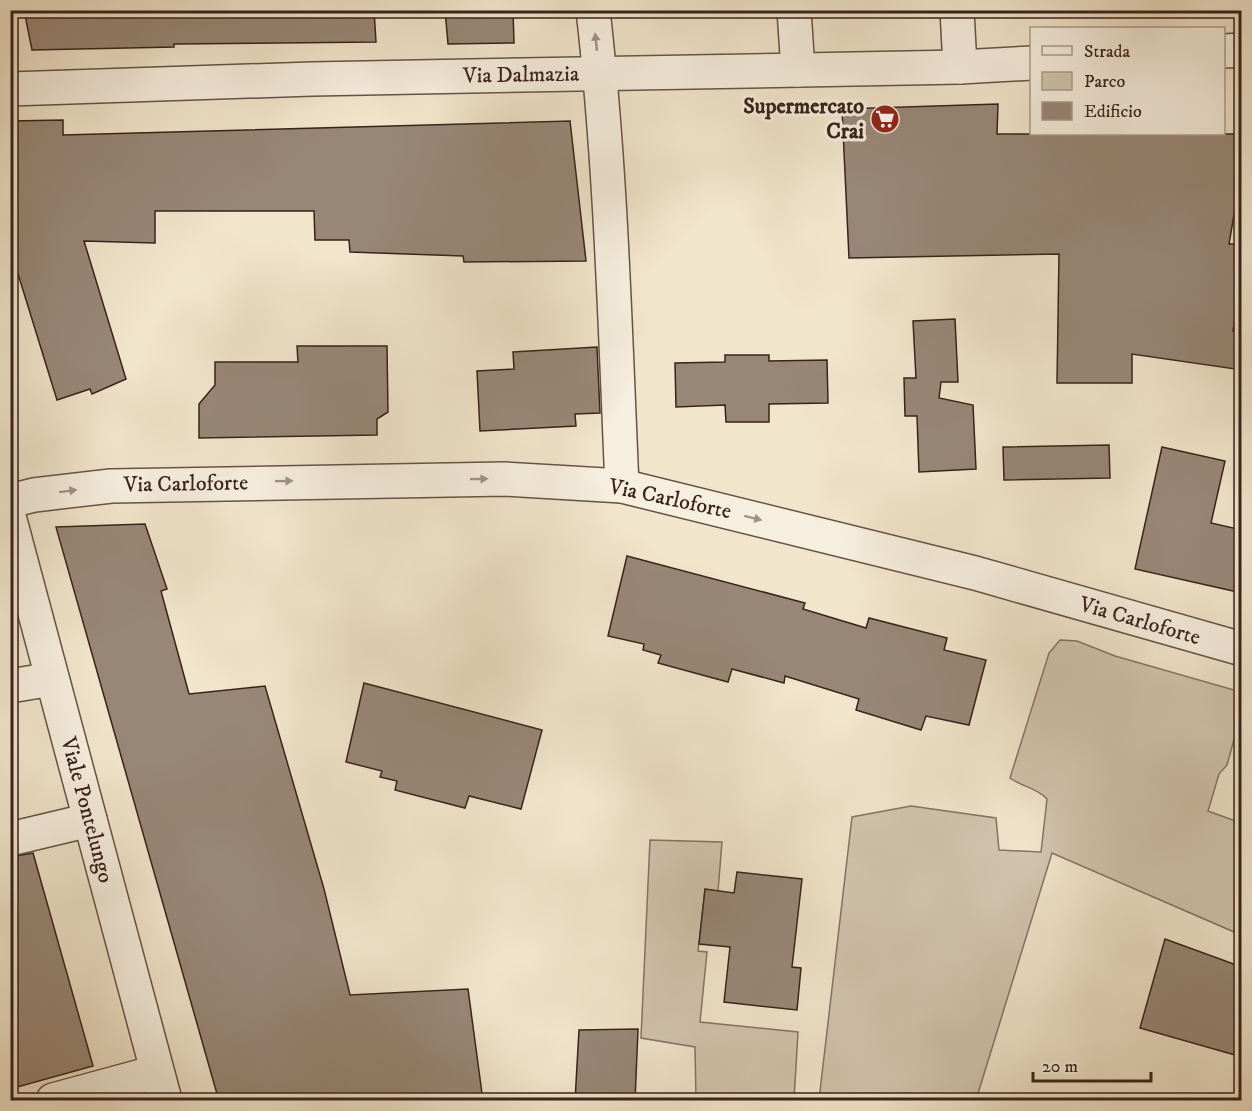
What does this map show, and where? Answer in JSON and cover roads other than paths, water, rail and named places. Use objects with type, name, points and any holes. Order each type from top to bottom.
[{"type":"street","points":[[593,10],[600,73],[622,486]]},
{"type":"street","points":[[794,10],[798,70]]},
{"type":"street","points":[[957,10],[960,67]]},
{"type":"street","points":[[1225,51],[1242,50]]},
{"type":"street","name":"Via Dalmazia","points":[[10,89],[600,73],[960,67],[1030,63]]},
{"type":"street","name":"Via Carloforte","points":[[10,501],[34,495],[111,486],[332,480],[505,478],[622,486],[975,573],[1242,650]]},
{"type":"street","name":"Viale Pontelungo","points":[[10,520],[161,1086]]},
{"type":"street","points":[[10,686],[52,679]]},
{"type":"street","points":[[10,839],[90,820]]},
{"type":"street","points":[[53,1101],[161,1086]]},
{"type":"place","name":"Supermercato Crai","points":[[885,119]]}]
